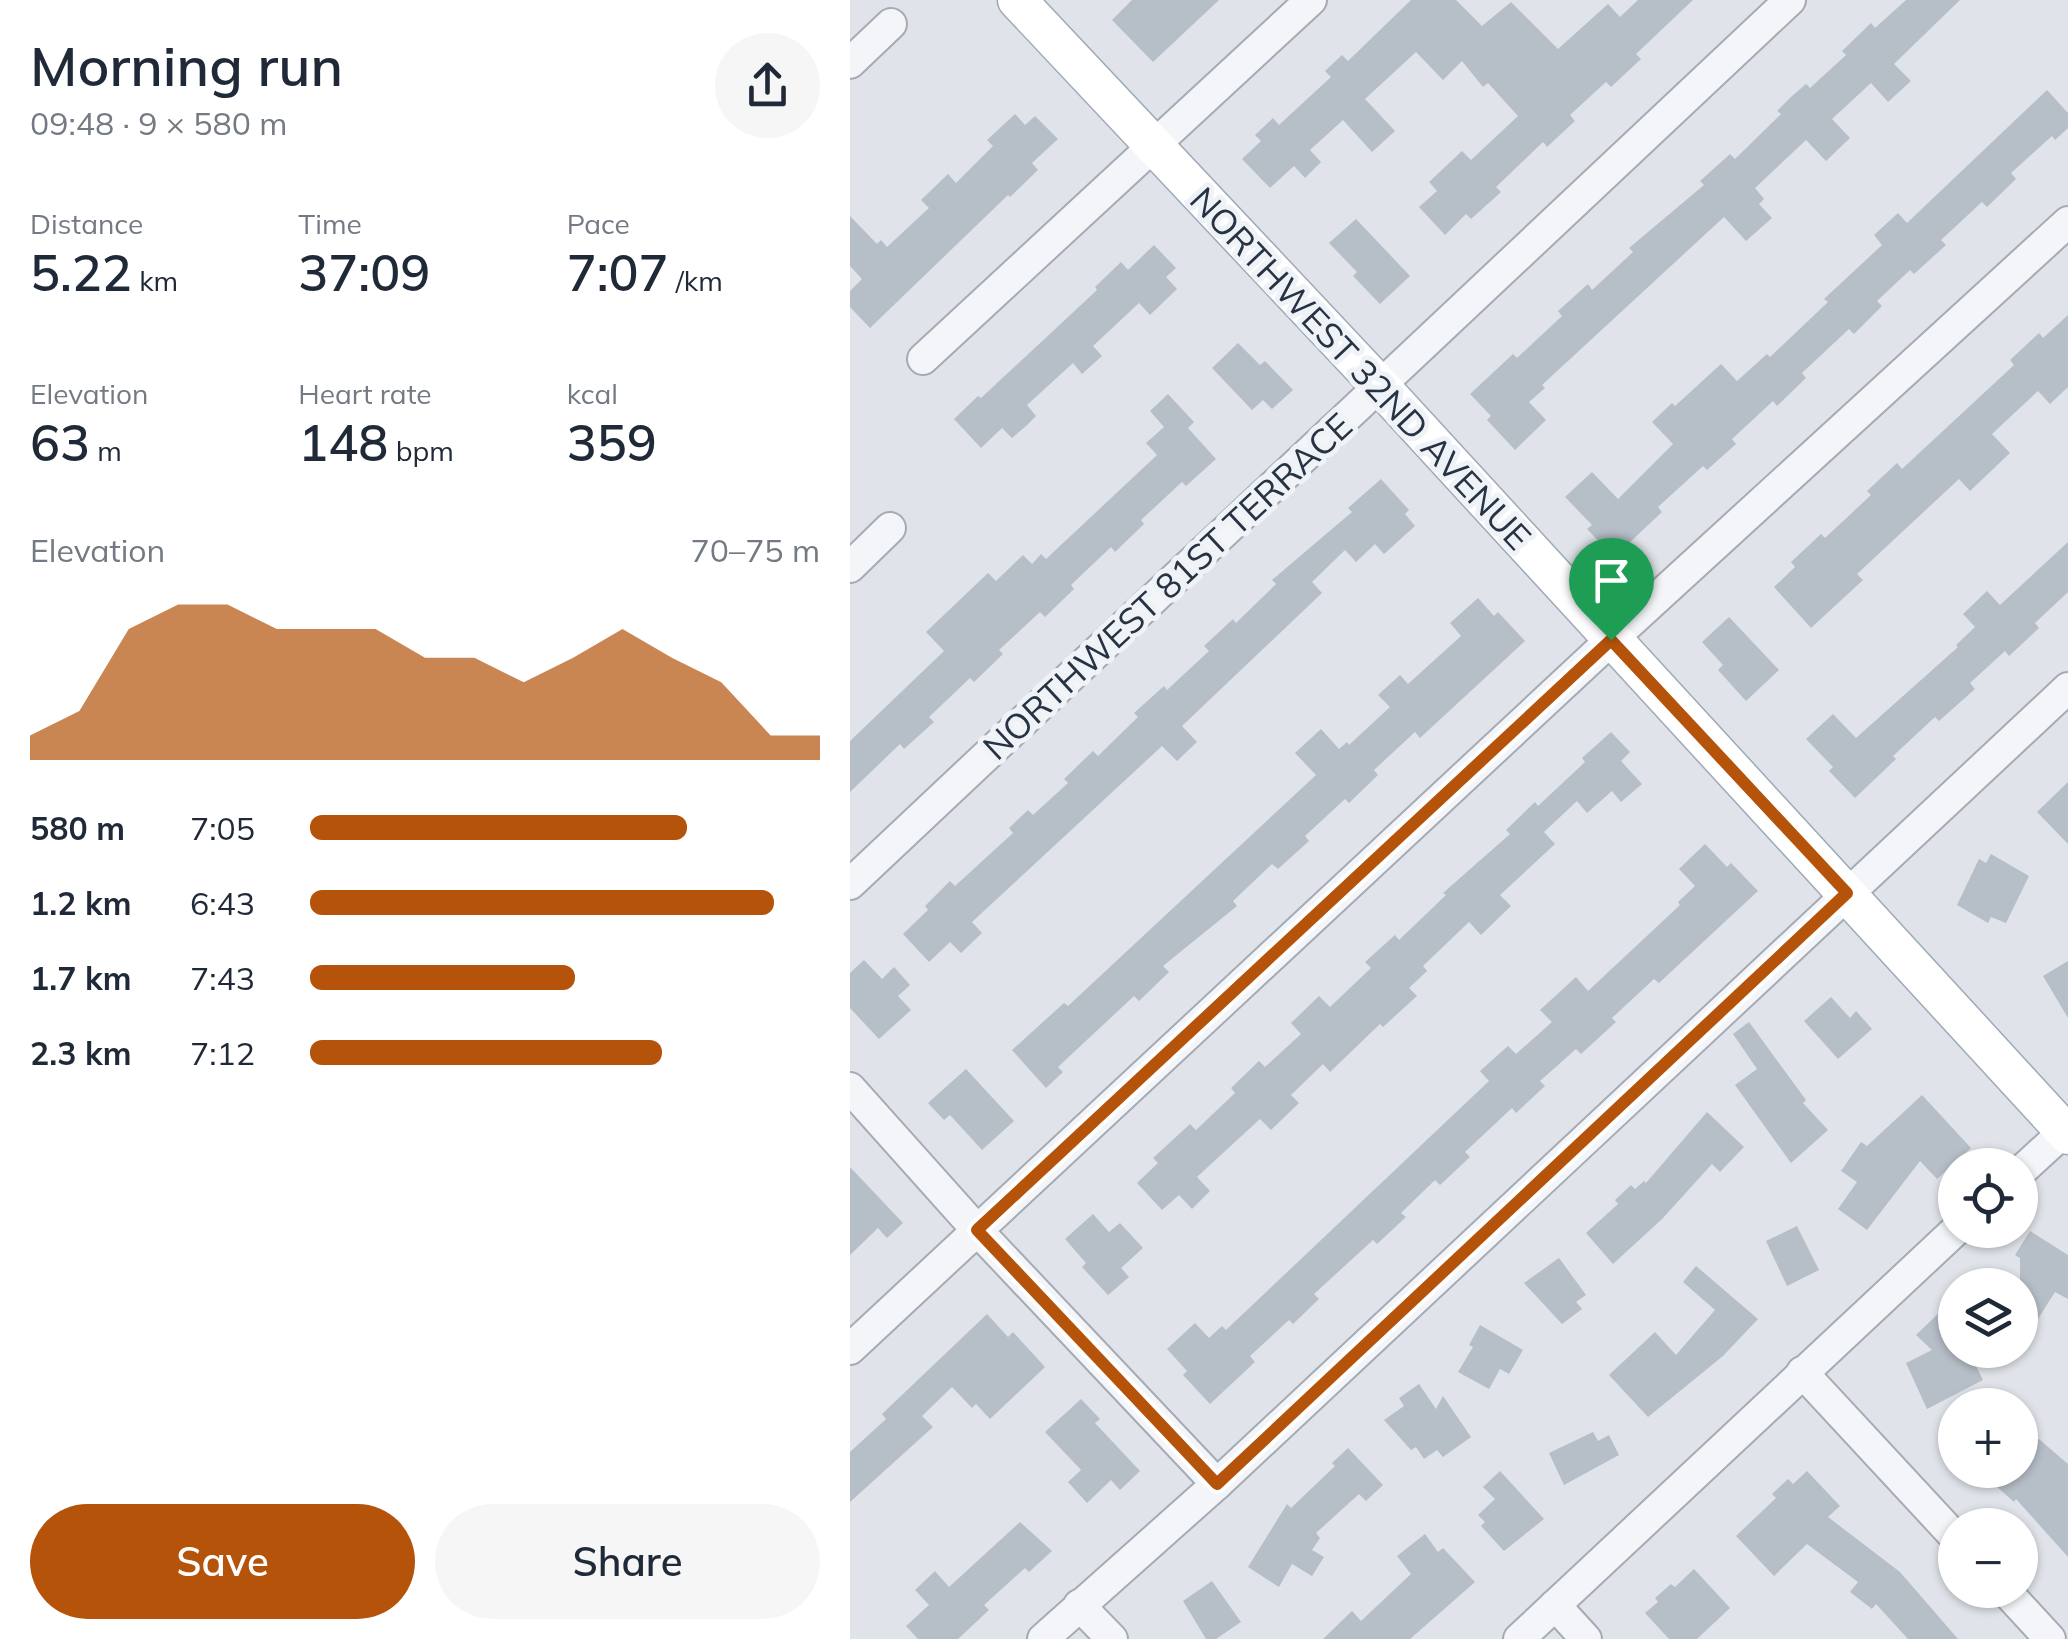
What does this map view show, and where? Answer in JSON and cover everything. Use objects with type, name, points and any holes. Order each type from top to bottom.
[{"type":"main road","name":"NORTHWEST 32ND AVENUE","points":[[1017,0],[1380,386],[2067,1132]]},
{"type":"street","points":[[923,358],[1311,0]]},
{"type":"street","name":"NORTHWEST 81ST TERRACE","points":[[850,884],[1790,0]]},
{"type":"street","points":[[850,63],[891,24]]},
{"type":"street","points":[[850,1349],[1611,640],[2068,222]]},
{"type":"street","points":[[850,567],[890,528]]},
{"type":"street","points":[[1043,1639],[1217,1484],[2068,688]]},
{"type":"street","points":[[850,1088],[977,1230],[1217,1484]]},
{"type":"street","points":[[2038,1157],[2067,1132]]},
{"type":"street","points":[[1520,1639],[1938,1247]]},
{"type":"street","points":[[1802,1372],[1938,1518]]},
{"type":"street","points":[[1078,1605],[1112,1639]]},
{"type":"street","points":[[1556,1606],[1586,1639]]},
{"type":"street","points":[[2022,1608],[2050,1639]]},
{"type":"building","points":[[1132,0],[1219,0],[1153,62],[1112,20]]},
{"type":"building","points":[[1411,0],[1456,0],[1482,26],[1511,2],[1558,49],[1608,4],[1620,17],[1638,0],[1693,0],[1636,54],[1641,59],[1611,87],[1606,82],[1570,115],[1575,121],[1547,147],[1543,142],[1496,187],[1501,192],[1471,219],[1466,214],[1445,235],[1419,207],[1437,191],[1429,182],[1462,151],[1471,160],[1518,116],[1488,83],[1483,87],[1462,61],[1443,80],[1416,52],[1365,99],[1395,131],[1372,152],[1343,120],[1310,150],[1321,162],[1305,178],[1294,166],[1270,188],[1242,159],[1261,141],[1255,135],[1273,118],[1279,125],[1331,77],[1325,71],[1342,55],[1348,61]]},
{"type":"building","points":[[1906,0],[1960,0],[1894,64],[1911,81],[1888,102],[1871,83],[1832,119],[1850,138],[1826,161],[1806,140],[1755,188],[1764,199],[1759,204],[1772,218],[1746,241],[1724,217],[1542,385],[1545,388],[1529,402],[1546,420],[1515,450],[1487,420],[1491,416],[1470,394],[1513,354],[1517,358],[1562,316],[1558,311],[1588,284],[1592,290],[1633,252],[1629,248],[1704,185],[1700,181],[1730,154],[1735,159],[1781,114],[1777,111],[1791,97],[1806,84],[1810,88],[1846,55],[1842,51],[1871,23],[1875,28]]},
{"type":"building","points":[[2047,90],[2068,113],[2068,128],[2055,140],[2052,136],[2011,173],[2016,179],[1987,207],[1982,202],[1941,240],[1946,245],[1914,274],[1910,270],[1877,301],[1882,306],[1854,334],[1849,329],[1802,373],[1806,378],[1777,406],[1773,401],[1732,439],[1736,444],[1707,470],[1703,466],[1658,507],[1662,512],[1614,557],[1587,529],[1592,525],[1565,497],[1592,472],[1618,499],[1673,444],[1652,422],[1721,364],[1737,381],[1767,354],[1770,357],[1882,245],[1874,235],[1898,213],[1907,223]]},
{"type":"building","points":[[1015,114],[1025,125],[1035,116],[1058,139],[1032,163],[1038,170],[870,328],[850,307],[850,291],[862,279],[850,266],[850,216],[877,244],[881,240],[887,247],[929,208],[921,200],[948,174],[956,183],[993,146],[987,140]]},
{"type":"building","points":[[1356,219],[1410,276],[1380,304],[1329,243]]},
{"type":"building","points":[[1154,245],[1176,268],[1166,277],[1177,289],[1150,315],[1139,303],[1093,346],[1102,356],[1082,374],[1073,363],[1027,405],[1036,416],[1025,427],[1012,438],[1002,428],[981,448],[954,419],[1097,290],[1095,287],[1121,262],[1128,270]]},
{"type":"building","points":[[2068,315],[2068,387],[2050,404],[2038,391],[1992,434],[2010,453],[1970,491],[1959,479],[1857,574],[1863,580],[1811,628],[1774,587],[1795,567],[1791,562],[1821,534],[1825,538],[1871,495],[1867,491],[1897,463],[1902,469],[2014,365],[2010,360],[2039,333],[2043,338]]},
{"type":"building","points":[[1238,343],[1260,365],[1265,361],[1293,390],[1272,409],[1263,400],[1252,410],[1212,368]]},
{"type":"building","points":[[1168,394],[1194,422],[1188,428],[1216,459],[1186,486],[1182,482],[1141,520],[1144,524],[1115,552],[1111,547],[1071,585],[1074,589],[1045,617],[1040,612],[999,650],[1003,654],[974,682],[970,678],[929,717],[934,722],[904,749],[900,744],[850,792],[850,741],[944,651],[926,632],[988,573],[996,581],[1023,555],[1032,564],[1041,554],[1046,559],[1157,455],[1146,443],[1164,427],[1150,411]]},
{"type":"building","points":[[1381,479],[1409,510],[1405,514],[1415,526],[1384,554],[1375,544],[1356,562],[1345,550],[1312,582],[1322,593],[1182,726],[1197,742],[1177,761],[1162,746],[972,922],[982,933],[961,953],[950,942],[929,962],[903,934],[928,910],[925,906],[950,881],[955,886],[1013,833],[1009,828],[1028,810],[1033,815],[1068,783],[1064,779],[1093,751],[1098,756],[1138,717],[1134,713],[1164,686],[1167,690],[1209,651],[1204,646],[1233,619],[1236,623],[1276,584],[1272,580],[1352,512],[1348,508]]},
{"type":"building","points":[[2068,542],[2068,592],[2035,623],[2039,628],[2009,656],[2005,651],[1970,683],[1975,689],[1939,721],[1935,717],[1855,798],[1806,739],[1833,714],[1856,738],[1958,647],[1975,627],[1963,614],[1987,591],[2000,605]]},
{"type":"building","points":[[1478,598],[1494,616],[1498,612],[1525,641],[1420,738],[1415,732],[1374,770],[1378,775],[1349,803],[1345,799],[1305,836],[1309,841],[1278,869],[1272,864],[1233,901],[1237,906],[1163,966],[1169,972],[1139,1001],[1134,996],[1058,1067],[1063,1072],[1046,1088],[1012,1050],[1064,1003],[1068,1006],[1316,775],[1295,753],[1321,729],[1339,749],[1347,742],[1349,745],[1390,707],[1378,695],[1400,675],[1408,684],[1461,636],[1450,623]]},
{"type":"building","points":[[1729,617],[1779,670],[1746,701],[1718,670],[1723,665],[1702,642]]},
{"type":"building","points":[[1611,732],[1630,752],[1621,761],[1642,784],[1621,802],[1612,791],[1587,813],[1577,801],[1544,832],[1555,844],[1500,895],[1511,906],[1481,935],[1469,922],[1423,966],[1427,971],[1409,988],[1417,996],[1383,1027],[1380,1024],[1330,1072],[1323,1064],[1291,1095],[1299,1103],[1271,1130],[1260,1119],[1197,1177],[1210,1191],[1192,1209],[1179,1195],[1162,1210],[1137,1183],[1158,1163],[1153,1158],[1190,1124],[1196,1130],[1235,1093],[1231,1088],[1259,1061],[1265,1067],[1301,1034],[1291,1023],[1319,996],[1330,1007],[1371,968],[1365,962],[1395,935],[1399,940],[1446,895],[1443,893],[1510,834],[1506,830],[1535,802],[1538,806]]},
{"type":"building","points":[[2068,782],[2068,844],[2037,812]]},
{"type":"building","points":[[1705,844],[1727,867],[1731,863],[1758,891],[1659,983],[1654,979],[1581,1054],[1576,1049],[1540,1081],[1545,1086],[1516,1113],[1512,1108],[1465,1152],[1470,1157],[1440,1185],[1435,1180],[1401,1213],[1406,1217],[1377,1244],[1373,1240],[1314,1294],[1319,1299],[1250,1356],[1255,1362],[1210,1404],[1183,1375],[1187,1371],[1167,1349],[1195,1323],[1209,1338],[1222,1326],[1226,1330],[1489,1081],[1480,1071],[1508,1046],[1516,1054],[1552,1022],[1540,1010],[1576,977],[1588,991],[1680,905],[1678,902],[1695,886],[1679,869]]},
{"type":"building","points":[[1991,854],[2029,876],[2006,923],[1991,917],[1988,923],[1957,905],[1979,859],[1986,863]]},
{"type":"building","points":[[864,960],[882,979],[894,967],[910,985],[898,996],[911,1010],[879,1039],[850,1008],[850,973]]},
{"type":"building","points":[[2068,961],[2068,1018],[2043,976]]},
{"type":"building","points":[[1831,997],[1850,1018],[1856,1011],[1872,1029],[1838,1059],[1804,1021]]},
{"type":"building","points":[[1749,1022],[1806,1100],[1803,1103],[1828,1130],[1791,1163],[1735,1085],[1757,1069],[1733,1034]]},
{"type":"building","points":[[966,1069],[1014,1121],[982,1150],[950,1115],[944,1120],[928,1103]]},
{"type":"building","points":[[1922,1095],[1971,1148],[1938,1148],[1937,1179],[1920,1161],[1867,1230],[1838,1209],[1857,1182],[1841,1171],[1861,1142],[1867,1146]]},
{"type":"building","points":[[1707,1112],[1744,1147],[1720,1172],[1712,1164],[1662,1219],[1613,1264],[1586,1233],[1618,1204],[1615,1200],[1631,1185],[1635,1189],[1646,1183]]},
{"type":"building","points":[[850,1167],[903,1223],[887,1238],[878,1228],[850,1255]]},
{"type":"building","points":[[1093,1214],[1109,1232],[1120,1223],[1143,1248],[1121,1268],[1129,1277],[1108,1295],[1082,1267],[1086,1263],[1065,1239]]},
{"type":"building","points":[[1797,1226],[1819,1270],[1787,1286],[1766,1241]]},
{"type":"building","points":[[2038,1236],[2068,1255],[2068,1299],[2055,1292],[2038,1319],[2038,1268],[2020,1268],[2020,1258],[2015,1255],[2019,1248],[2038,1248]]},
{"type":"building","points":[[1559,1258],[1586,1295],[1576,1302],[1582,1309],[1562,1324],[1524,1283]]},
{"type":"building","points":[[1696,1266],[1758,1319],[1723,1356],[1648,1417],[1609,1375],[1655,1332],[1676,1355],[1715,1310],[1683,1282]]},
{"type":"building","points":[[987,1314],[1008,1337],[1013,1332],[1045,1367],[990,1419],[976,1404],[972,1408],[952,1387],[922,1416],[933,1427],[850,1502],[850,1452],[886,1419],[882,1414]]},
{"type":"building","points":[[1938,1314],[1938,1368],[1977,1368],[1983,1380],[1968,1388],[1938,1388],[1938,1403],[1927,1409],[1906,1363],[1932,1350],[1916,1335]]},
{"type":"building","points":[[1480,1325],[1523,1350],[1509,1374],[1500,1369],[1489,1389],[1458,1372]]},
{"type":"building","points":[[1419,1384],[1436,1409],[1443,1396],[1471,1437],[1443,1457],[1437,1450],[1424,1459],[1416,1447],[1411,1450],[1384,1420],[1404,1406],[1399,1398]]},
{"type":"building","points":[[1081,1399],[1100,1419],[1095,1423],[1140,1471],[1120,1490],[1111,1480],[1087,1503],[1068,1482],[1081,1470],[1045,1432]]},
{"type":"building","points":[[1593,1432],[1598,1441],[1609,1435],[1619,1455],[1564,1485],[1549,1453]]},
{"type":"building","points":[[2038,1438],[2068,1464],[2068,1557],[2038,1524],[2038,1508],[2024,1508],[2016,1499],[2014,1502],[1998,1488],[2038,1488]]},
{"type":"building","points":[[1348,1448],[1383,1485],[1366,1501],[1359,1494],[1316,1533],[1320,1538],[1312,1550],[1324,1557],[1312,1576],[1292,1564],[1279,1587],[1248,1567],[1287,1504],[1291,1508]]},
{"type":"building","points":[[1500,1471],[1544,1519],[1504,1551],[1481,1526],[1485,1522],[1478,1515],[1495,1499],[1483,1487]]},
{"type":"building","points":[[1807,1471],[1840,1506],[1828,1517],[1900,1572],[1958,1639],[1908,1639],[1876,1604],[1872,1609],[1850,1592],[1858,1582],[1807,1544],[1774,1576],[1736,1536],[1776,1498],[1772,1494],[1788,1479],[1793,1484]]},
{"type":"building","points":[[1020,1522],[1052,1551],[1029,1572],[1025,1568],[984,1605],[989,1610],[958,1639],[918,1639],[906,1626],[929,1605],[915,1590],[935,1571],[949,1587]]},
{"type":"building","points":[[1425,1534],[1438,1552],[1443,1548],[1475,1582],[1410,1639],[1323,1639],[1352,1611],[1361,1621],[1411,1574],[1397,1556]]},
{"type":"building","points":[[1694,1569],[1730,1608],[1697,1639],[1669,1639],[1645,1613],[1658,1602],[1655,1598],[1671,1584],[1675,1587]]},
{"type":"building","points":[[1212,1581],[1241,1622],[1216,1639],[1206,1639],[1183,1601]]},
{"type":"route","points":[[1611,640],[1847,893],[1217,1484],[977,1230],[1611,640]]}]
